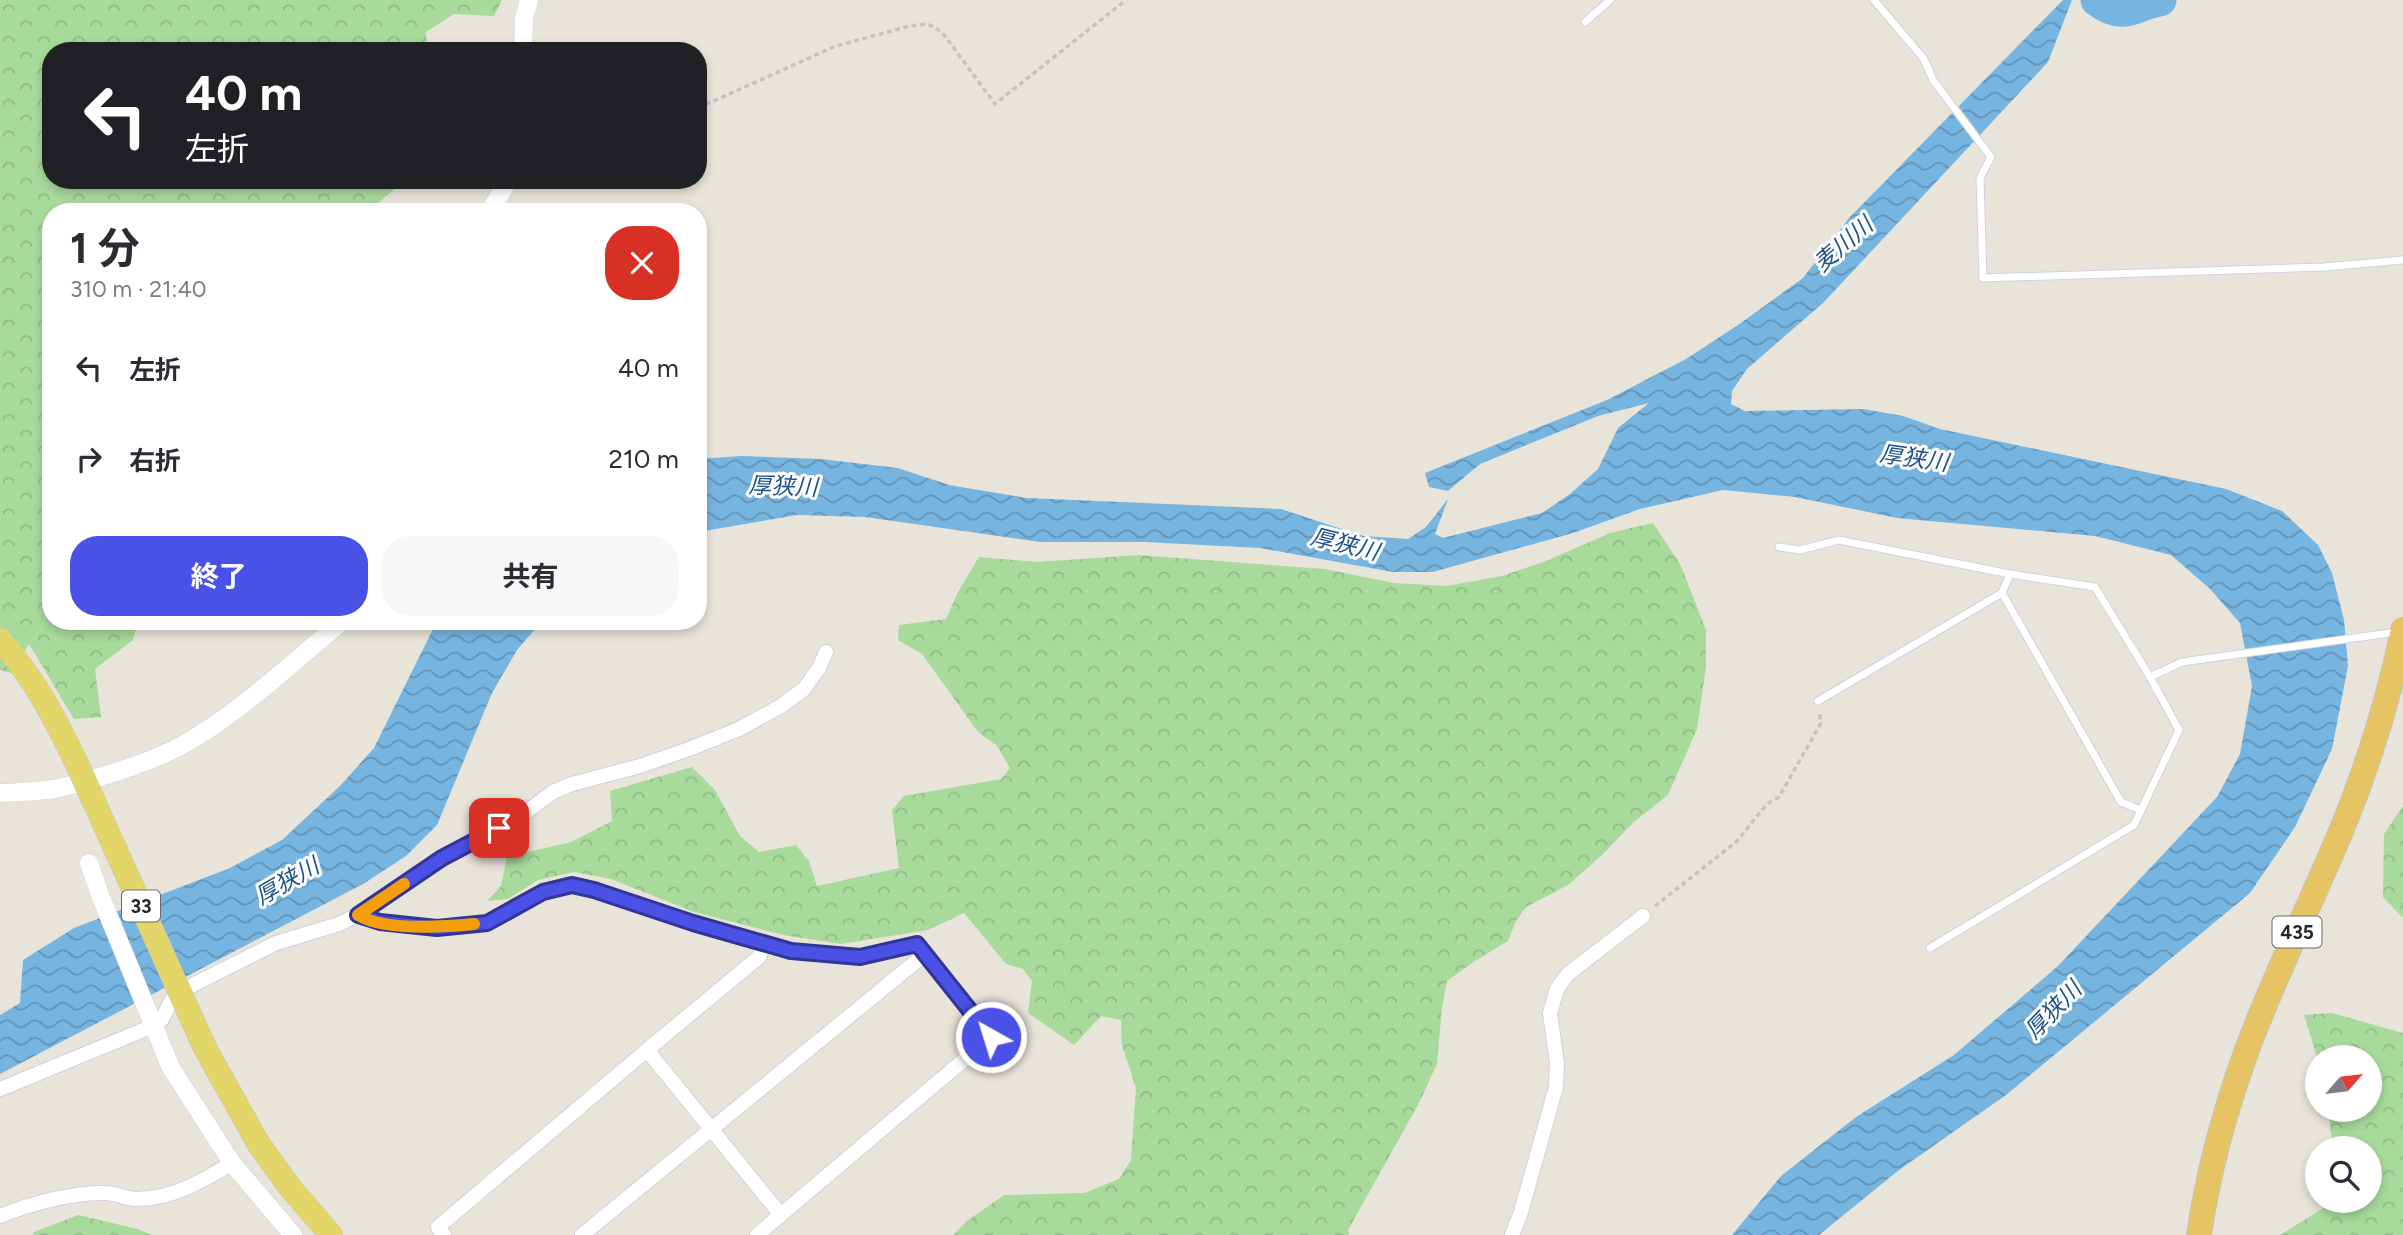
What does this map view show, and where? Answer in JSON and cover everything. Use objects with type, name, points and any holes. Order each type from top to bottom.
[{"type":"highway","name":"435","points":[[2199,1235],[2215,1152],[2248,1048],[2347,817],[2379,726],[2402,633]]},
{"type":"main road","name":"33","points":[[0,640],[38,691],[58,724],[205,1048],[258,1143],[288,1185],[331,1235]]},
{"type":"street","points":[[523,42],[524,18],[529,0]]},
{"type":"street","points":[[0,793],[52,789],[167,753],[187,743],[237,707],[331,630]]},
{"type":"street","points":[[0,1089],[150,1019],[162,1019],[175,994],[276,943],[339,924],[358,915],[442,858],[518,818],[553,792],[572,783],[640,766],[739,729],[781,706],[804,689],[819,668],[826,652]]},
{"type":"street","points":[[89,863],[150,1019],[183,1089],[232,1163],[293,1235]]},
{"type":"street","points":[[358,915],[380,922],[437,928],[487,923],[543,892],[572,885],[791,951],[860,957],[917,944],[991,1037],[757,1235]]},
{"type":"street","points":[[1512,1235],[1556,1087],[1557,1063],[1550,1013],[1557,989],[1568,974],[1643,916]]},
{"type":"street","points":[[444,1235],[438,1227],[759,957],[763,944]]},
{"type":"street","points":[[582,1235],[924,955]]},
{"type":"street","points":[[647,1050],[781,1215]]},
{"type":"street","points":[[0,1216],[74,1195],[107,1192],[135,1199],[166,1195],[196,1185],[232,1163]]},
{"type":"lane","points":[[1585,22],[1610,0]]},
{"type":"lane","points":[[1874,0],[1924,59],[1933,80],[1991,157],[1980,178],[1983,278],[2324,267],[2403,260]]},
{"type":"lane","points":[[1779,547],[1800,550],[1839,540],[2010,574],[2095,587],[2179,730],[2134,825],[1930,948]]},
{"type":"lane","points":[[1818,701],[2002,593],[2010,574]]},
{"type":"lane","points":[[2002,593],[2121,802],[2141,810]]},
{"type":"lane","points":[[2150,677],[2182,662],[2402,633]]},
{"type":"path","points":[[707,104],[836,46],[926,24],[935,27],[945,36],[995,104],[1125,0]]},
{"type":"path","points":[[1643,916],[1736,842],[1767,804],[1779,797],[1821,723],[1818,701]]},
{"type":"green space","points":[[0,0],[502,0],[494,16],[454,14],[426,32],[427,42],[42,42],[42,189],[395,189],[378,203],[42,203],[42,630],[136,630],[133,640],[95,669],[101,717],[74,719],[29,644],[11,673],[0,670]]},
{"type":"green space","points":[[1653,523],[1681,566],[1706,630],[1706,667],[1697,729],[1668,795],[1634,822],[1568,885],[1526,907],[1516,921],[1508,941],[1447,981],[1437,1064],[1418,1105],[1348,1230],[1349,1235],[953,1235],[967,1221],[1004,1195],[1084,1193],[1119,1179],[1131,1160],[1136,1088],[1122,1045],[1121,1020],[1101,1016],[1074,1045],[1028,1013],[1032,981],[1023,969],[1006,964],[964,913],[928,930],[841,944],[783,935],[694,912],[611,879],[574,872],[538,880],[508,899],[487,901],[501,886],[507,857],[571,842],[612,821],[610,791],[692,767],[715,790],[740,836],[759,852],[796,845],[809,861],[817,886],[899,868],[892,810],[904,796],[1001,779],[1010,768],[997,746],[978,732],[922,654],[898,640],[899,625],[946,619],[979,557],[1038,562],[1138,555],[1325,569],[1394,583],[1446,586],[1502,576],[1546,561],[1610,533]]},
{"type":"green space","points":[[2403,806],[2403,918],[2383,897],[2384,834]]},
{"type":"green space","points":[[2332,1013],[2403,1033],[2403,1235],[2280,1235],[2315,1213],[2382,1213],[2382,1136],[2331,1136],[2330,1122],[2382,1122],[2382,1045],[2313,1045],[2304,1015]]},
{"type":"green space","points":[[78,1215],[138,1229],[151,1235],[33,1235],[34,1232]]},
{"type":"water","points":[[2063,0],[2072,0],[2048,62],[1824,302],[1747,369],[1732,391],[1731,404],[1745,411],[1863,409],[1903,416],[1940,429],[2226,489],[2282,511],[2318,545],[2332,573],[2344,620],[2348,666],[2332,749],[2295,827],[2250,893],[2006,1095],[1899,1170],[1819,1235],[1732,1235],[1781,1176],[1856,1117],[1954,1055],[2057,967],[2217,797],[2240,754],[2252,686],[2240,623],[2210,589],[2171,555],[2095,536],[1897,518],[1795,497],[1723,490],[1640,509],[1573,533],[1433,572],[1393,572],[1260,548],[1145,542],[1040,542],[865,517],[797,515],[707,530],[707,458],[741,456],[821,459],[898,468],[949,485],[1027,498],[1281,509],[1363,536],[1408,539],[1426,527],[1448,499],[1435,534],[1443,538],[1542,513],[1570,494],[1598,469],[1618,428],[1649,403],[1598,416],[1480,464],[1448,491],[1429,487],[1425,473],[1607,400],[1686,359],[1803,278],[1850,217]]},
{"type":"water","name":"厚狭川","points":[[433,630],[534,630],[517,650],[492,693],[437,825],[406,856],[363,884],[0,1074],[0,1015],[20,1003],[23,960],[74,928],[230,868],[282,840],[341,785],[374,748]]},
{"type":"waterway","points":[[2097,0],[2122,10],[2160,0]]},
{"type":"slow traffic","points":[[404,884],[358,915],[380,922],[437,928],[474,924]]},
{"type":"route","points":[[499,828],[442,858],[358,915],[380,922],[437,928],[487,923],[543,892],[572,885],[791,951],[860,957],[917,944],[991,1037]]},
{"type":"water label","name":"麦川川","points":[[1843,244]]}]
